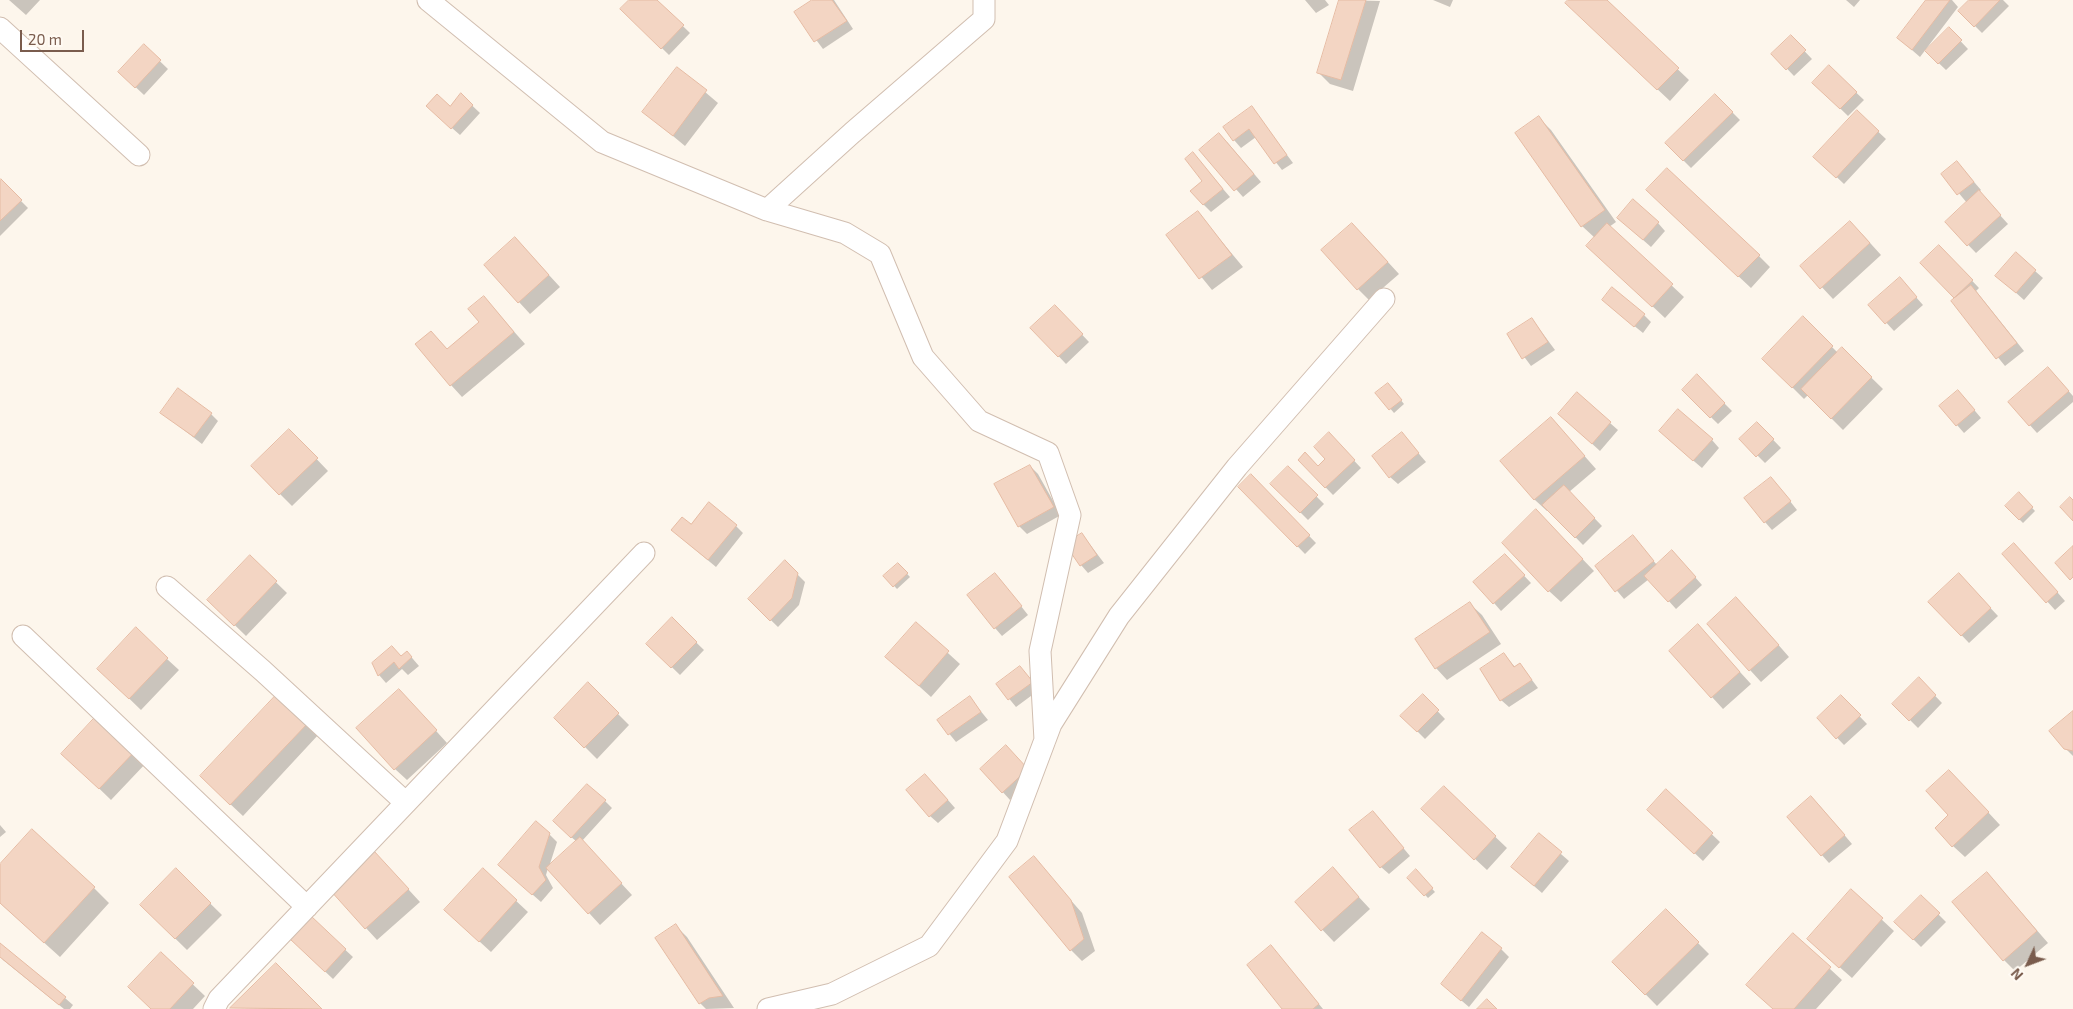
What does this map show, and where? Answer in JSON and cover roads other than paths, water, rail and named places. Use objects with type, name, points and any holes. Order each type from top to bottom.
[{"type":"street","points":[[428,0],[602,142],[767,210],[845,232],[880,254],[923,357],[980,421],[1048,453],[1070,515],[1040,651],[1045,740]]},
{"type":"street","points":[[767,210],[859,126],[984,19],[984,0]]},
{"type":"street","points":[[0,28],[139,155]]},
{"type":"street","points":[[768,1009],[832,994],[929,946],[1007,841],[1051,724],[1119,616],[1237,467],[1384,299]]},
{"type":"street","points":[[214,1009],[219,1000],[644,553]]},
{"type":"street","points":[[167,587],[263,671],[406,803]]},
{"type":"street","points":[[23,636],[307,907]]}]
